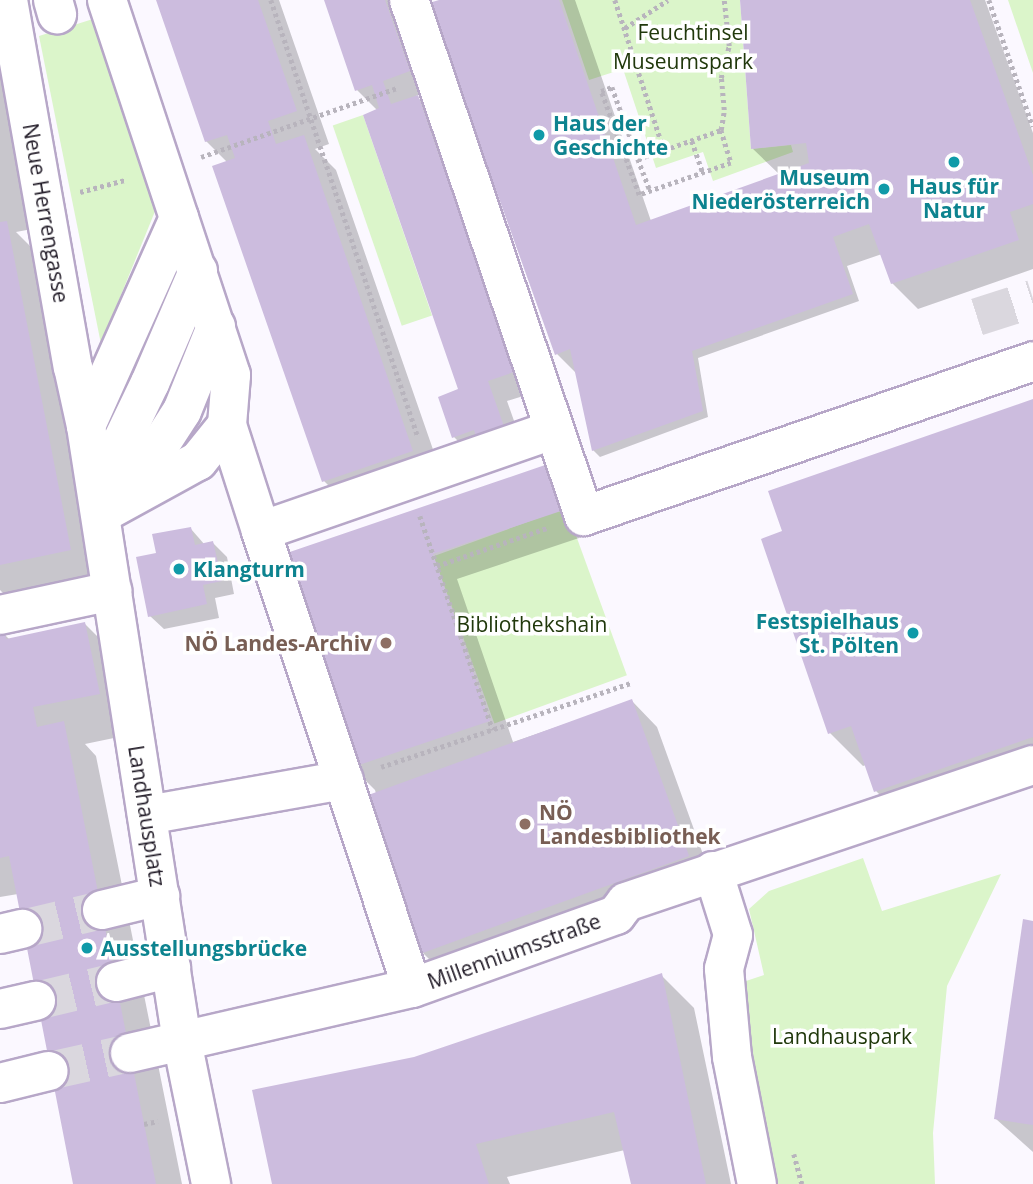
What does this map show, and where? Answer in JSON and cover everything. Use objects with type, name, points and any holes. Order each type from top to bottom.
[{"type":"street","name":"Neue Herrengasse","points":[[8,0],[99,504]]},
{"type":"street","points":[[107,0],[230,375],[227,425],[412,988]]},
{"type":"street","points":[[409,0],[584,516],[1033,361]]},
{"type":"street","points":[[86,426],[179,218]]},
{"type":"street","points":[[99,504],[198,271]]},
{"type":"street","points":[[99,504],[160,445],[182,411],[216,327]]},
{"type":"street","points":[[99,504],[198,461],[227,425]]},
{"type":"street","points":[[261,531],[553,430]]},
{"type":"street","name":"Landhausplatz","points":[[99,504],[182,1041]]},
{"type":"street","points":[[0,615],[112,591]]},
{"type":"street","name":"Millenniumsstraße","points":[[130,1052],[412,988],[616,915],[626,902],[1033,765]]},
{"type":"street","points":[[147,816],[344,780]]},
{"type":"street","points":[[713,871],[733,935],[724,969],[732,1057],[757,1184]]},
{"type":"street","points":[[102,910],[160,896]]},
{"type":"street","points":[[116,982],[171,968]]},
{"type":"street","points":[[182,1041],[211,1184]]},
{"type":"street","points":[[0,1083],[49,1071]]},
{"type":"path","points":[[271,0],[419,441],[411,444]]},
{"type":"path","points":[[615,0],[664,150]]},
{"type":"path","points":[[625,29],[668,0]]},
{"type":"path","points":[[650,191],[612,87],[601,91],[639,195],[731,163],[721,130],[724,110],[721,78],[729,47],[724,0]]},
{"type":"path","points":[[989,0],[1033,127]]},
{"type":"path","points":[[44,202],[163,170],[434,75]]},
{"type":"path","points":[[638,159],[721,130]]},
{"type":"path","points":[[692,141],[703,173]]},
{"type":"path","points":[[418,509],[493,730]]},
{"type":"path","points":[[437,566],[584,516]]},
{"type":"path","points":[[344,780],[630,683]]},
{"type":"green space","name":"Museumspark","points":[[562,0],[740,0],[751,149],[791,145],[793,152],[713,181],[703,152],[656,168],[623,69],[589,80]]},
{"type":"green space","points":[[1008,0],[1033,0],[1033,73]]},
{"type":"green space","points":[[93,19],[158,204],[101,344],[39,36]]},
{"type":"green space","points":[[363,115],[432,315],[402,326],[333,125]]},
{"type":"green space","name":"Bibliothekshain","points":[[566,508],[627,675],[494,723],[434,556]]},
{"type":"green space","name":"Landhauspark","points":[[863,858],[882,911],[1001,874],[947,986],[933,1133],[935,1184],[767,1184],[734,985],[764,975],[749,909],[769,891]]},
{"type":"building","points":[[156,0],[258,0],[297,111],[268,121],[276,144],[304,135],[413,451],[322,482],[212,166],[235,158],[227,135],[205,142]]},
{"type":"building","points":[[324,0],[385,0],[410,71],[383,81],[391,104],[418,95],[514,372],[488,381],[506,432],[478,442],[474,430],[452,438],[438,397],[458,389],[363,115],[379,108],[372,85],[355,91]]},
{"type":"building","name":"Museum Niederösterreich","points":[[439,0],[559,0],[636,225],[809,163],[806,143],[751,149],[740,0],[970,0],[1033,175],[1033,204],[1010,212],[1019,240],[891,284],[869,224],[833,237],[853,294],[692,351],[703,411],[592,451],[570,349],[555,355],[429,3]]},
{"type":"building","points":[[7,221],[71,550],[0,565],[0,222]]},
{"type":"building","name":"Festspielhaus St. Pölten","points":[[1033,399],[1033,737],[874,792],[851,726],[828,734],[761,539],[782,531],[768,491]]},
{"type":"building","name":"NÖ Landes-Archiv","points":[[548,464],[564,510],[433,554],[490,721],[350,768],[278,556]]},
{"type":"building","name":"Klangturm","points":[[191,527],[195,545],[213,541],[222,581],[203,585],[207,604],[148,617],[136,557],[156,553],[152,534]]},
{"type":"building","points":[[85,622],[100,694],[33,707],[37,727],[64,721],[156,1184],[73,1184],[9,856],[0,858],[0,633],[5,632],[6,639]]},
{"type":"building","name":"NÖ Landesbibliothek","points":[[632,699],[689,856],[421,953],[364,796]]},
{"type":"building","points":[[1023,919],[1033,921],[1033,1125],[994,1119]]},
{"type":"building","points":[[662,973],[706,1184],[631,1184],[614,1112],[476,1144],[489,1184],[272,1184],[252,1090],[414,1057]]},
{"type":"tunnel","points":[[977,317],[1033,299]]},
{"type":"tunnel","points":[[22,929],[102,910]]},
{"type":"tunnel","points":[[36,1001],[116,982]]},
{"type":"tunnel","points":[[49,1071],[130,1053]]},
{"type":"place","name":"Haus der Geschichte","points":[[539,135]]},
{"type":"place","name":"Haus für Natur","points":[[954,162]]},
{"type":"place","name":"Museum Niederösterreich","points":[[884,189]]},
{"type":"place","name":"Klangturm","points":[[179,569]]},
{"type":"place","name":"Festspielhaus St. Pölten","points":[[913,633]]},
{"type":"place","name":"NÖ Landes-Archiv","points":[[386,643]]},
{"type":"place","name":"NÖ Landesbibliothek","points":[[525,824]]},
{"type":"place","name":"Ausstellungsbrücke","points":[[87,948]]},
{"type":"park label","name":"Feuchtinsel","points":[[693,32]]}]
